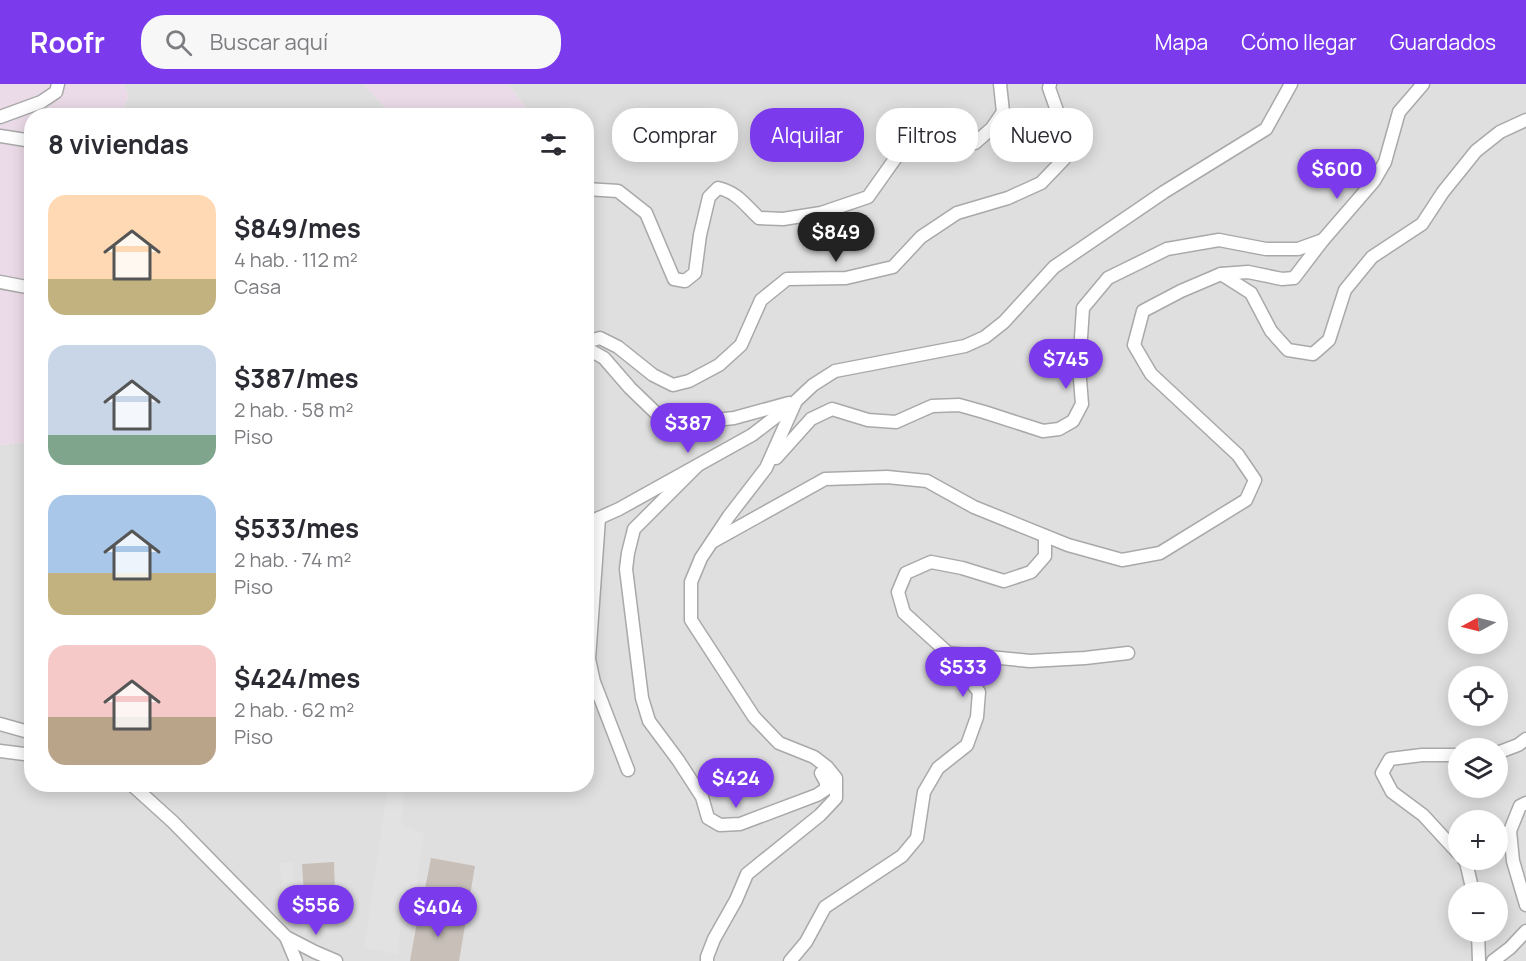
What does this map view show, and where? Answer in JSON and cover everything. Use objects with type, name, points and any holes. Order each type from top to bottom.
[{"type":"street","points":[[25,108],[41,102],[56,92],[58,84]]},
{"type":"street","points":[[594,190],[618,191],[646,213],[674,279],[686,281],[695,273],[709,197],[718,188],[729,191],[759,218],[783,219],[821,213],[868,197],[902,149],[924,140],[951,145],[975,143],[992,128],[1003,112],[1000,84]]},
{"type":"street","points":[[594,340],[600,338],[618,348],[653,375],[673,385],[689,381],[719,365],[741,345],[761,300],[787,279],[846,278],[892,267],[921,237],[957,213],[1008,198],[1041,183],[1064,159],[1066,136],[1049,88],[1050,84]]},
{"type":"street","points":[[594,520],[752,435],[813,385],[835,371],[965,346],[985,337],[1004,322],[1054,267],[1164,192],[1266,129],[1292,84]]},
{"type":"street","points":[[712,542],[825,479],[887,477],[927,481],[974,507],[1045,536],[1122,560],[1160,553],[1246,500],[1256,480],[1238,455],[1151,374],[1134,345],[1143,311],[1221,274],[1248,272],[1282,279],[1294,278],[1323,240],[1374,181],[1385,162],[1399,112],[1423,84]]},
{"type":"street","points":[[0,117],[24,108]]},
{"type":"street","points":[[1221,274],[1251,293],[1271,331],[1288,350],[1313,354],[1329,340],[1345,290],[1372,257],[1422,224],[1443,192],[1476,151],[1500,132],[1526,120]]},
{"type":"street","points":[[0,136],[24,140]]},
{"type":"street","points":[[707,961],[714,939],[736,900],[747,873],[820,814],[836,798],[836,778],[827,766],[814,757],[779,743],[754,717],[691,620],[691,582],[701,558],[729,516],[766,468],[811,419],[832,410],[868,420],[896,422],[932,406],[959,405],[1042,431],[1059,429],[1073,421],[1082,404],[1079,367],[1083,308],[1108,278],[1167,249],[1219,240],[1266,249],[1298,249],[1323,240]]},
{"type":"street","points":[[0,282],[24,286]]},
{"type":"street","points":[[594,352],[604,358],[658,415],[679,424],[734,418],[796,401]]},
{"type":"street","points":[[766,468],[796,401]]},
{"type":"street","points":[[697,466],[634,530],[628,553],[627,568],[642,698],[649,722],[702,797],[708,818],[720,825],[740,824],[817,795],[826,789],[826,782],[821,773]]},
{"type":"street","points":[[594,588],[599,518]]},
{"type":"street","points":[[790,961],[806,942],[825,908],[902,856],[917,838],[924,792],[938,768],[967,745],[977,717],[978,692],[948,653],[904,613],[897,592],[906,573],[931,562],[962,568],[1004,581],[1031,572],[1045,556],[1045,536]]},
{"type":"street","points":[[948,653],[1030,661],[1085,658],[1128,652]]},
{"type":"street","points":[[594,682],[628,770]]},
{"type":"street","points":[[0,718],[9,723],[4,727]]},
{"type":"street","points":[[4,727],[24,731]]},
{"type":"street","points":[[1508,749],[1526,739]]},
{"type":"street","points":[[0,751],[24,754]]},
{"type":"street","points":[[1448,755],[1422,754],[1390,759],[1382,773],[1392,792],[1423,815],[1448,842]]},
{"type":"street","points":[[140,792],[173,822],[286,937],[336,961]]},
{"type":"street","points":[[1526,803],[1520,806],[1509,831],[1513,861],[1526,905]]},
{"type":"street","points":[[1493,961],[1510,948],[1526,931]]},
{"type":"street","points":[[286,937],[296,961]]},
{"type":"street","points":[[1478,942],[1479,961]]},
{"type":"shaded area","points":[[0,84],[124,84],[128,96],[124,108],[24,108],[24,443],[0,445]]},
{"type":"shaded area","points":[[124,84],[364,84],[385,108],[124,108],[128,96]]},
{"type":"shaded area","points":[[364,84],[508,84],[526,108],[385,108]]},
{"type":"shaded area","points":[[508,84],[1526,84],[1526,961],[0,961],[0,445],[24,443],[24,792],[594,792],[594,108],[526,108]]},
{"type":"shaded area","points":[[387,792],[405,792],[401,820],[405,826],[424,834],[410,931],[400,930],[398,955],[364,947]]},
{"type":"shaded area","points":[[293,862],[296,901],[283,901],[280,863]]},
{"type":"building","points":[[431,858],[475,866],[467,913],[422,904]]},
{"type":"building","points":[[334,862],[335,894],[304,895],[302,864]]},
{"type":"building","points":[[419,911],[466,920],[459,961],[410,961]]}]
